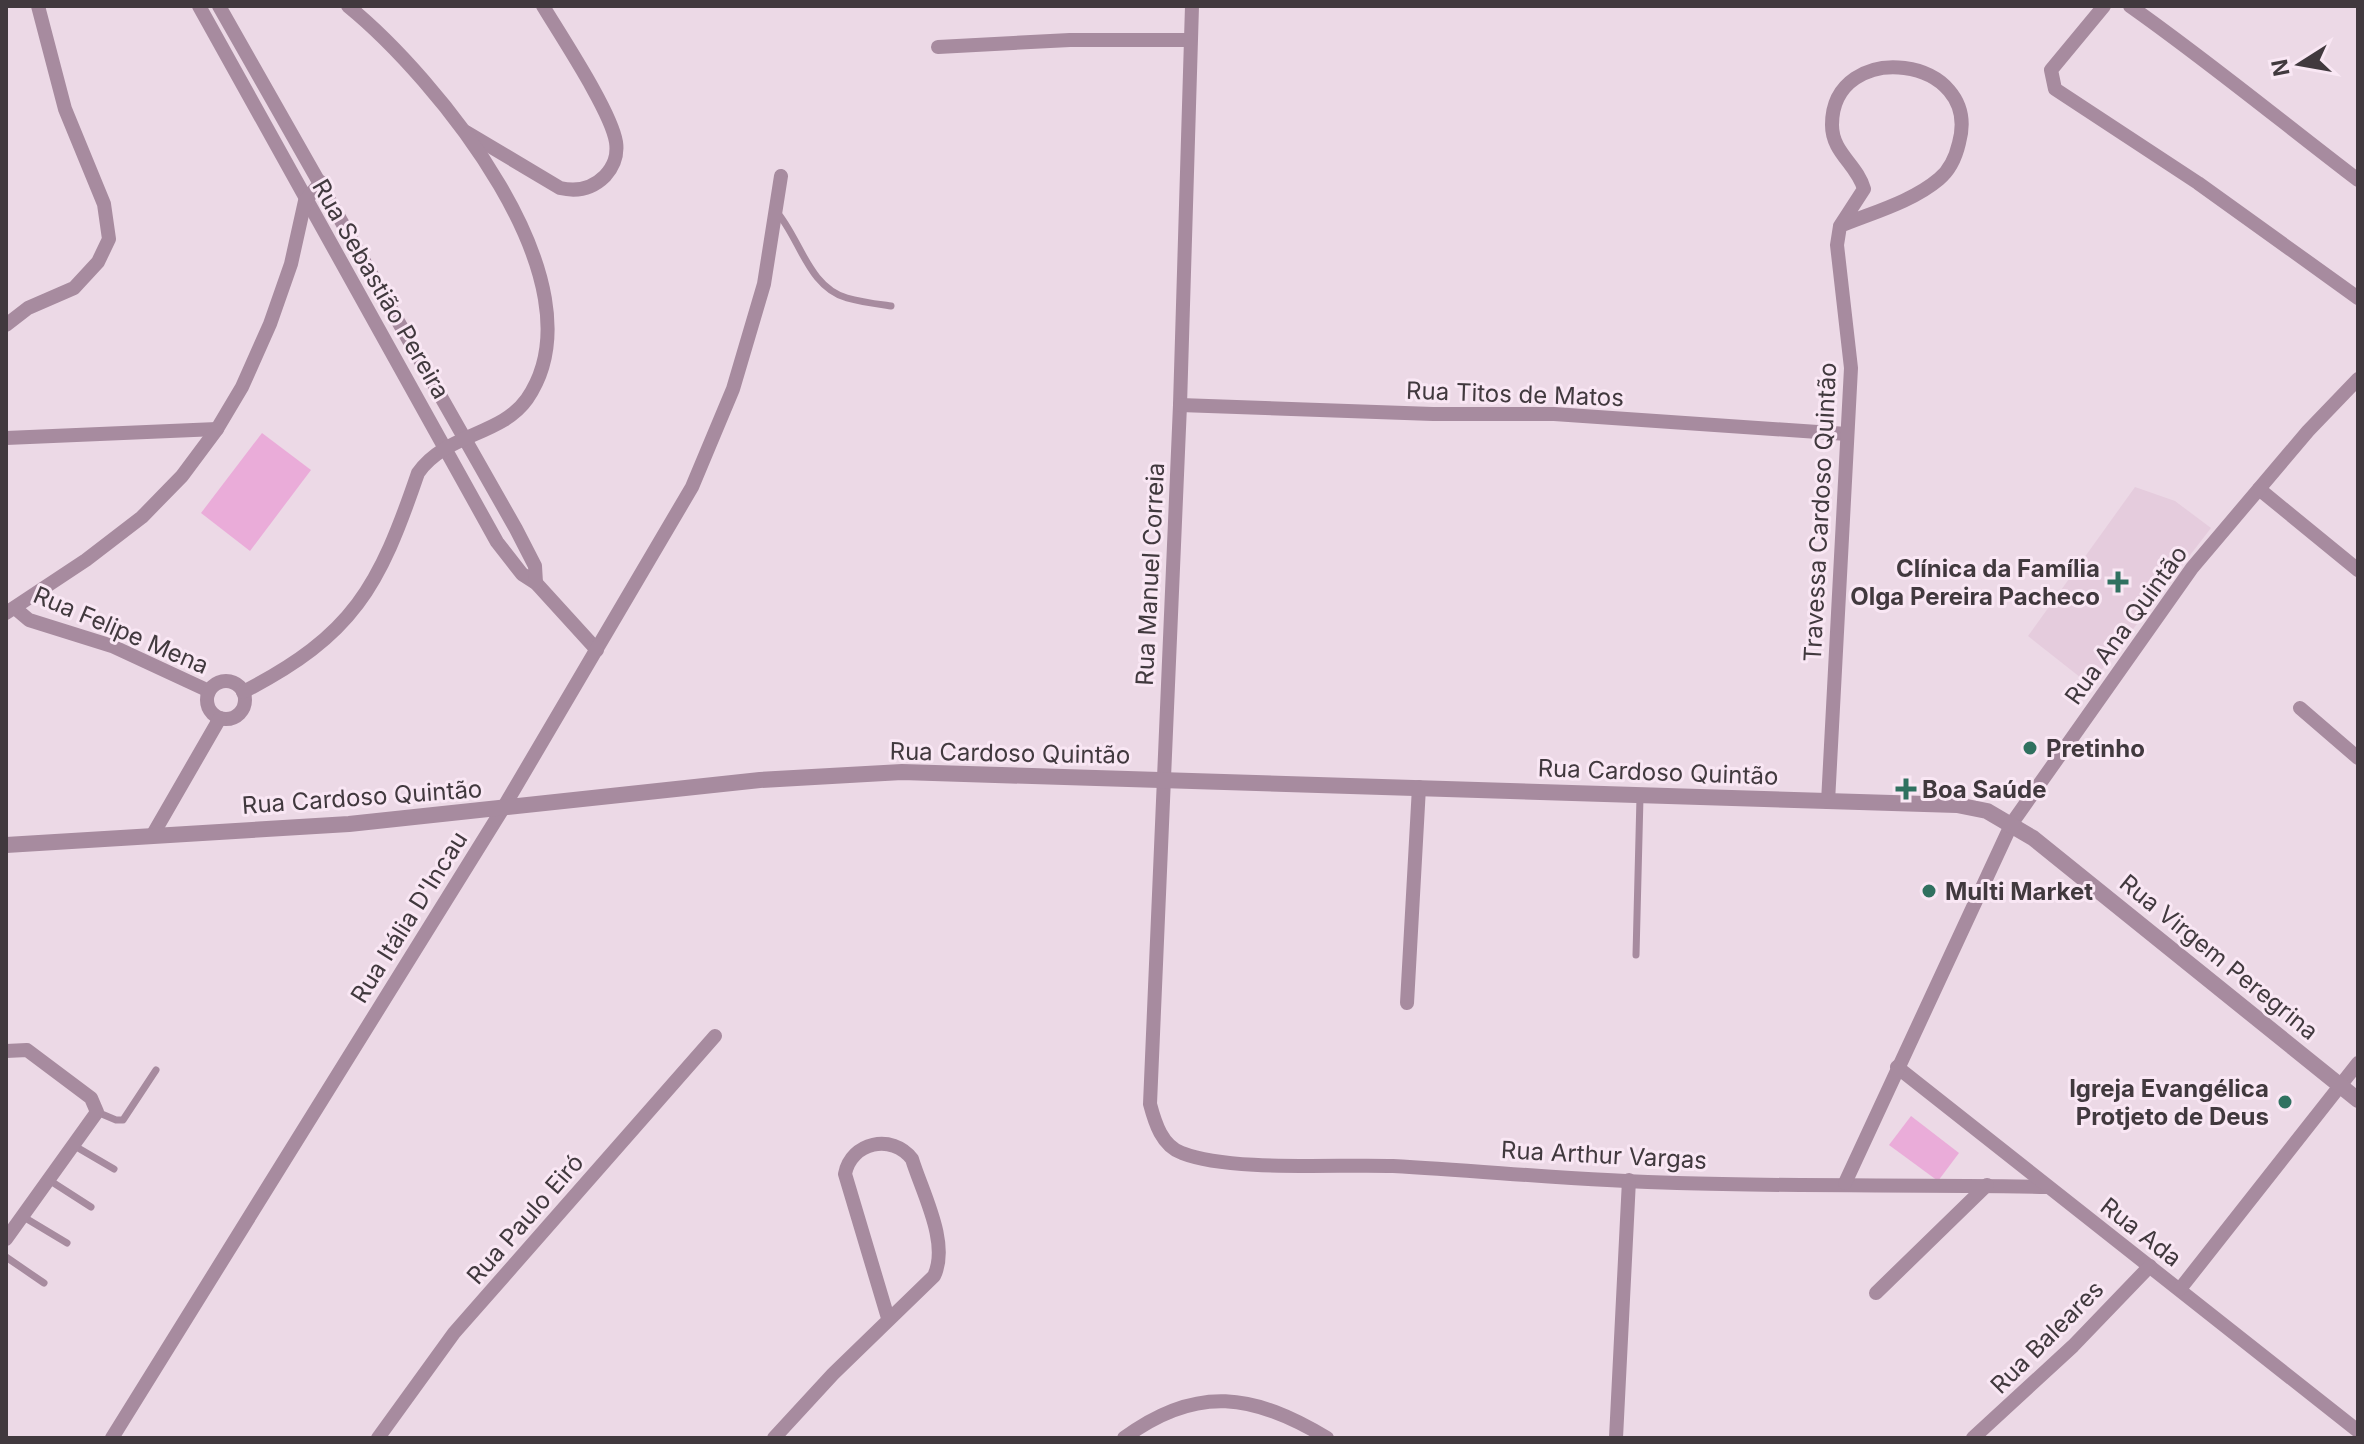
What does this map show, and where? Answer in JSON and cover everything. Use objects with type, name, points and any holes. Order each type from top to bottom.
[{"type":"street","points":[[6,325],[28,308],[74,288],[98,262],[109,239],[104,204],[65,109],[38,6]]},
{"type":"street","name":"Rua Sebastião Pereira","points":[[199,6],[305,201],[511,563],[536,583],[597,650]]},
{"type":"street","name":"Rua Sebastião Pereira","points":[[219,6],[465,436],[530,556],[536,583]]},
{"type":"street","points":[[243,692],[276,675],[327,637],[357,608],[378,577],[418,473],[427,460],[444,447],[511,415],[527,398],[539,369],[548,329],[545,292],[524,225],[460,129],[399,55],[348,6]]},
{"type":"street","points":[[460,129],[560,188],[575,191],[587,188],[610,170],[616,145],[613,131],[543,6]]},
{"type":"street","name":"Rua Manuel Correia","points":[[1166,1141],[1155,1125],[1150,1104],[1180,405],[1192,6]]},
{"type":"street","points":[[2104,6],[2051,70],[2055,89],[2186,175],[2358,298]]},
{"type":"street","points":[[2130,6],[2215,66],[2282,124],[2358,180]]},
{"type":"street","points":[[938,47],[1070,40],[1190,40]]},
{"type":"street","points":[[1890,65],[1916,70],[1944,82],[1957,103],[1963,130],[1956,157],[1942,177],[1925,190],[1840,226],[1864,189],[1859,176],[1837,150],[1832,127],[1834,106],[1851,81],[1890,65]]},
{"type":"street","name":"Rua Itália D'Incau","points":[[112,1438],[502,810],[692,487],[733,389],[764,284],[781,176]]},
{"type":"street","points":[[11,611],[142,517],[182,476],[217,429],[242,387],[270,324],[291,264],[305,201],[321,182]]},
{"type":"street","name":"Travessa Cardoso Quintão","points":[[1828,802],[1851,368],[1845,292],[1838,269],[1840,226]]},
{"type":"street","name":"Rua Ana Quintão","points":[[1845,1183],[2012,823],[2157,615],[2259,489],[2358,379]]},
{"type":"street","name":"Rua Titos de Matos","points":[[1180,405],[1433,414],[1554,414],[1847,434]]},
{"type":"street","points":[[6,438],[217,429]]},
{"type":"street","points":[[2259,489],[2358,570]]},
{"type":"street","name":"Rua Felipe Mena","points":[[11,611],[29,620],[112,646],[209,691]]},
{"type":"street","points":[[152,836],[220,718],[240,713],[245,699],[243,692],[226,681],[209,691],[208,707],[220,718]]},
{"type":"street","points":[[2300,708],[2358,758]]},
{"type":"street","name":"Rua Cardoso Quintão","points":[[6,845],[349,824],[760,780],[902,772],[1957,805],[1987,811],[2012,823]]},
{"type":"street","points":[[1407,1003],[1419,787]]},
{"type":"street","name":"Rua Virgem Peregrina","points":[[2012,823],[2358,1100]]},
{"type":"street","name":"Rua Paulo Eiró","points":[[378,1438],[454,1333],[715,1036]]},
{"type":"street","points":[[6,1051],[27,1050],[91,1098],[97,1112],[6,1239]]},
{"type":"street","points":[[2180,1289],[2358,1063]]},
{"type":"street","name":"Rua Ada","points":[[1897,1067],[2358,1431]]},
{"type":"street","name":"Rua Arthur Vargas","points":[[1166,1141],[1177,1152],[1198,1158],[1629,1180],[2047,1187]]},
{"type":"street","points":[[774,1438],[888,1318],[934,1276],[941,1259],[912,1159],[905,1150],[891,1144],[860,1148],[848,1160],[845,1174],[888,1318]]},
{"type":"street","points":[[1616,1438],[1629,1180]]},
{"type":"street","points":[[1876,1293],[1987,1185]]},
{"type":"street","name":"Rua Baleares","points":[[1973,1438],[2073,1346],[2150,1266]]},
{"type":"street","points":[[1124,1438],[1144,1423],[1181,1405],[1218,1400],[1250,1402],[1292,1417],[1327,1438]]},
{"type":"lane","points":[[776,211],[793,230],[813,272],[826,288],[845,298],[891,306]]},
{"type":"lane","points":[[1636,955],[1640,795]]},
{"type":"lane","points":[[97,1112],[123,1120],[156,1070]]},
{"type":"lane","points":[[73,1145],[114,1169]]},
{"type":"lane","points":[[48,1180],[91,1207]]},
{"type":"lane","points":[[22,1216],[67,1243]]},
{"type":"lane","points":[[6,1257],[44,1283]]},
{"type":"shaded area","points":[[262,433],[311,470],[250,551],[201,513]]},
{"type":"shaded area","name":"Clínica da Família Olga Pereira Pacheco","points":[[2135,487],[2175,501],[2211,528],[2090,685],[2028,636]]},
{"type":"shaded area","points":[[1911,1116],[1959,1153],[1938,1181],[1889,1145]]},
{"type":"place","name":"Clínica da Família Olga Pereira Pacheco","points":[[2118,582]]},
{"type":"place","name":"Pretinho","points":[[2030,748]]},
{"type":"place","name":"Boa Saúde","points":[[1906,789]]},
{"type":"place","name":"Multi Market","points":[[1929,891]]},
{"type":"place","name":"Igreja Evangélica Protjeto de Deus","points":[[2285,1102]]}]
